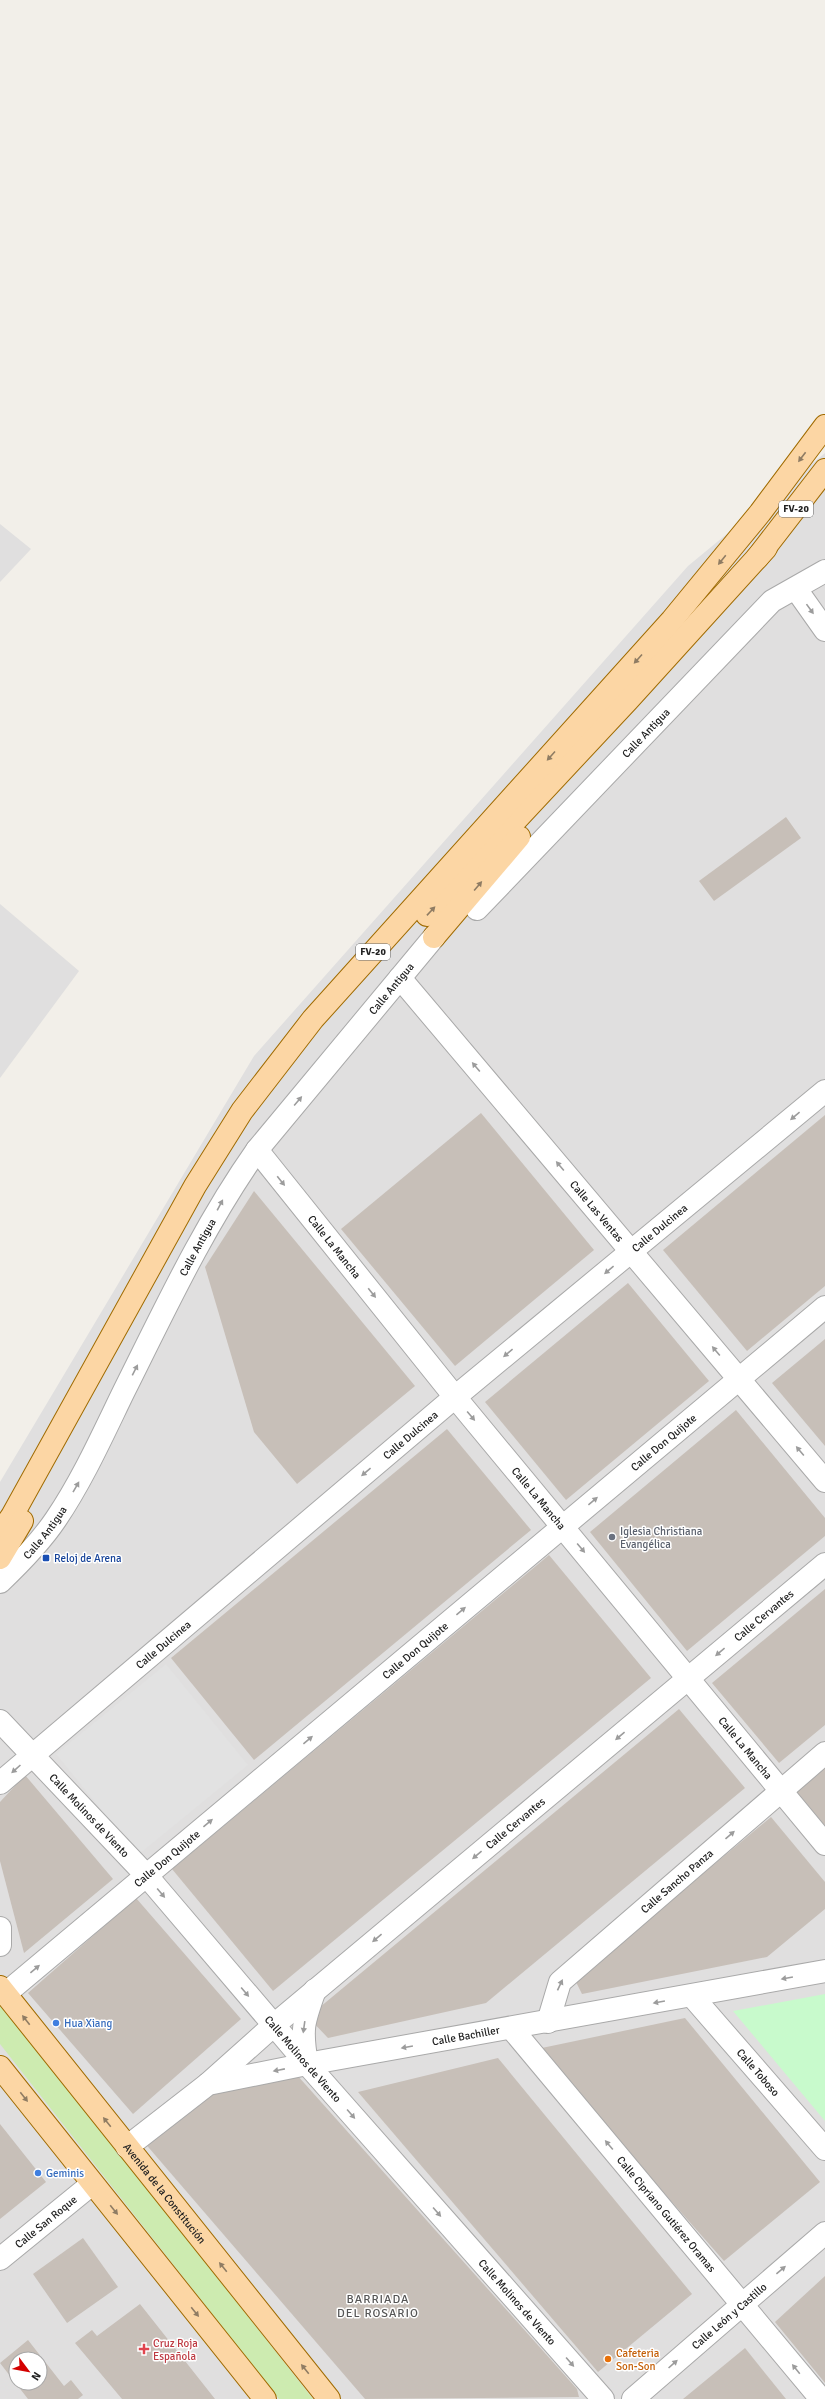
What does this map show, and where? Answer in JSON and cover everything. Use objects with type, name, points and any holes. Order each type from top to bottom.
[{"type":"main road","name":"FV-20","points":[[0,1533],[12,1516],[195,1186],[242,1111],[313,1018],[672,620],[760,513],[825,426]]},
{"type":"main road","name":"FV-20","points":[[0,1558],[204,1197],[262,1106],[326,1022],[628,700],[766,548],[825,470]]},
{"type":"main road","points":[[434,937],[766,548]]},
{"type":"main road","name":"Avenida de la Constitución","points":[[2,1991],[329,2399]]},
{"type":"main road","points":[[0,2067],[265,2399]]},
{"type":"street","name":"Calle Antigua","points":[[477,909],[772,601],[796,589],[825,571]]},
{"type":"street","points":[[796,589],[825,630]]},
{"type":"street","name":"Calle Antigua","points":[[0,1582],[30,1553],[56,1520],[78,1484],[174,1291],[224,1199],[257,1150],[434,937]]},
{"type":"street","name":"Calle Las Ventas","points":[[400,978],[825,1480]]},
{"type":"street","name":"Calle Dulcinea","points":[[0,1783],[32,1754],[456,1397],[825,1091]]},
{"type":"street","name":"Calle La Mancha","points":[[257,1150],[456,1397],[825,1844]]},
{"type":"street","name":"Calle Don Quijote","points":[[2,1991],[146,1875],[825,1307]]},
{"type":"street","name":"Calle Cervantes","points":[[208,2084],[315,1990],[825,1564]]},
{"type":"street","name":"Calle Molinos de Viento","points":[[0,1722],[146,1875],[307,2064],[603,2399]]},
{"type":"street","name":"Calle Sancho Panza","points":[[548,2022],[560,1982],[825,1754]]},
{"type":"street","points":[[0,1928],[0,1945]]},
{"type":"street","name":"Calle Bachiller","points":[[127,2147],[208,2084],[307,2064],[512,2029],[825,1971]]},
{"type":"street","points":[[307,2064],[302,2037],[304,2022],[315,1990]]},
{"type":"street","name":"Calle Toboso","points":[[692,1996],[825,2150]]},
{"type":"street","name":"Calle Cipriano Gutiérez Oramas","points":[[512,2029],[821,2399]]},
{"type":"street","name":"Calle San Roque","points":[[0,2260],[92,2184]]},
{"type":"street","name":"Calle León y Castillo","points":[[633,2399],[742,2303],[825,2233]]},
{"type":"shaded area","points":[[825,453],[825,2399],[0,2399],[0,1482],[254,1056],[688,566]]},
{"type":"shaded area","points":[[0,524],[31,549],[0,582]]},
{"type":"shaded area","points":[[0,904],[79,971],[0,1078]]},
{"type":"shaded area","points":[[166,1664],[248,1765],[138,1855],[56,1754]]},
{"type":"green space","points":[[825,1994],[825,2121],[733,2011]]},
{"type":"green space","points":[[0,2001],[313,2399],[279,2399],[0,2044]]},
{"type":"building","points":[[786,817],[801,838],[714,901],[699,881]]},
{"type":"building","points":[[481,1113],[594,1250],[455,1366],[341,1229]]},
{"type":"building","points":[[825,1115],[825,1286],[747,1351],[663,1250]]},
{"type":"building","points":[[254,1191],[415,1386],[297,1484],[254,1432],[205,1267]]},
{"type":"building","points":[[628,1283],[709,1381],[566,1500],[485,1402]]},
{"type":"building","points":[[825,1339],[825,1446],[772,1383]]},
{"type":"building","points":[[736,1410],[825,1518],[825,1536],[687,1651],[590,1532]]},
{"type":"building","points":[[447,1429],[531,1530],[254,1760],[171,1658]]},
{"type":"building","points":[[549,1555],[651,1678],[273,1991],[172,1869]]},
{"type":"building","points":[[825,1589],[825,1725],[779,1763],[712,1683]]},
{"type":"building","points":[[679,1709],[745,1788],[486,2003],[328,2038],[308,2017]]},
{"type":"building","points":[[825,1767],[825,1828],[796,1792]]},
{"type":"building","points":[[25,1775],[113,1879],[24,1953],[0,1861],[0,1802]]},
{"type":"building","points":[[771,1817],[825,1882],[825,1909],[767,1957],[582,1994],[575,1980]]},
{"type":"building","points":[[136,1898],[241,2019],[133,2114],[28,1993]]},
{"type":"building","points":[[685,2018],[820,2182],[724,2261],[537,2049]]},
{"type":"building","points":[[498,2058],[692,2294],[598,2372],[358,2092]]},
{"type":"building","points":[[297,2075],[577,2389],[579,2397],[365,2399],[143,2141],[205,2096],[235,2084]]},
{"type":"building","points":[[0,2124],[46,2182],[0,2219]]},
{"type":"building","points":[[83,2238],[118,2287],[67,2323],[33,2274]]},
{"type":"building","points":[[825,2276],[825,2383],[775,2322]]},
{"type":"building","name":"Cruz Roja Española","points":[[140,2304],[215,2399],[122,2399],[75,2343],[92,2330],[97,2336]]},
{"type":"building","points":[[28,2340],[37,2351],[15,2351]]},
{"type":"building","points":[[745,2348],[786,2399],[683,2399]]},
{"type":"building","points":[[8,2356],[8,2373],[0,2363]]},
{"type":"building","points":[[48,2366],[64,2386],[71,2380],[83,2395],[78,2399],[28,2399],[22,2391],[48,2391]]},
{"type":"place","name":"Iglesia Christiana Evangélica","points":[[612,1537]]},
{"type":"place","name":"Reloj de Arena","points":[[46,1558]]},
{"type":"place","name":"Hua Xiang","points":[[56,2023]]},
{"type":"place","name":"Geminis","points":[[38,2173]]},
{"type":"place","name":"Cruz Roja Española","points":[[144,2349]]},
{"type":"place","name":"Cafeteria Son-Son","points":[[608,2359]]},
{"type":"district","name":"BARRIADA DEL ROSARIO","points":[[378,2306]]}]
